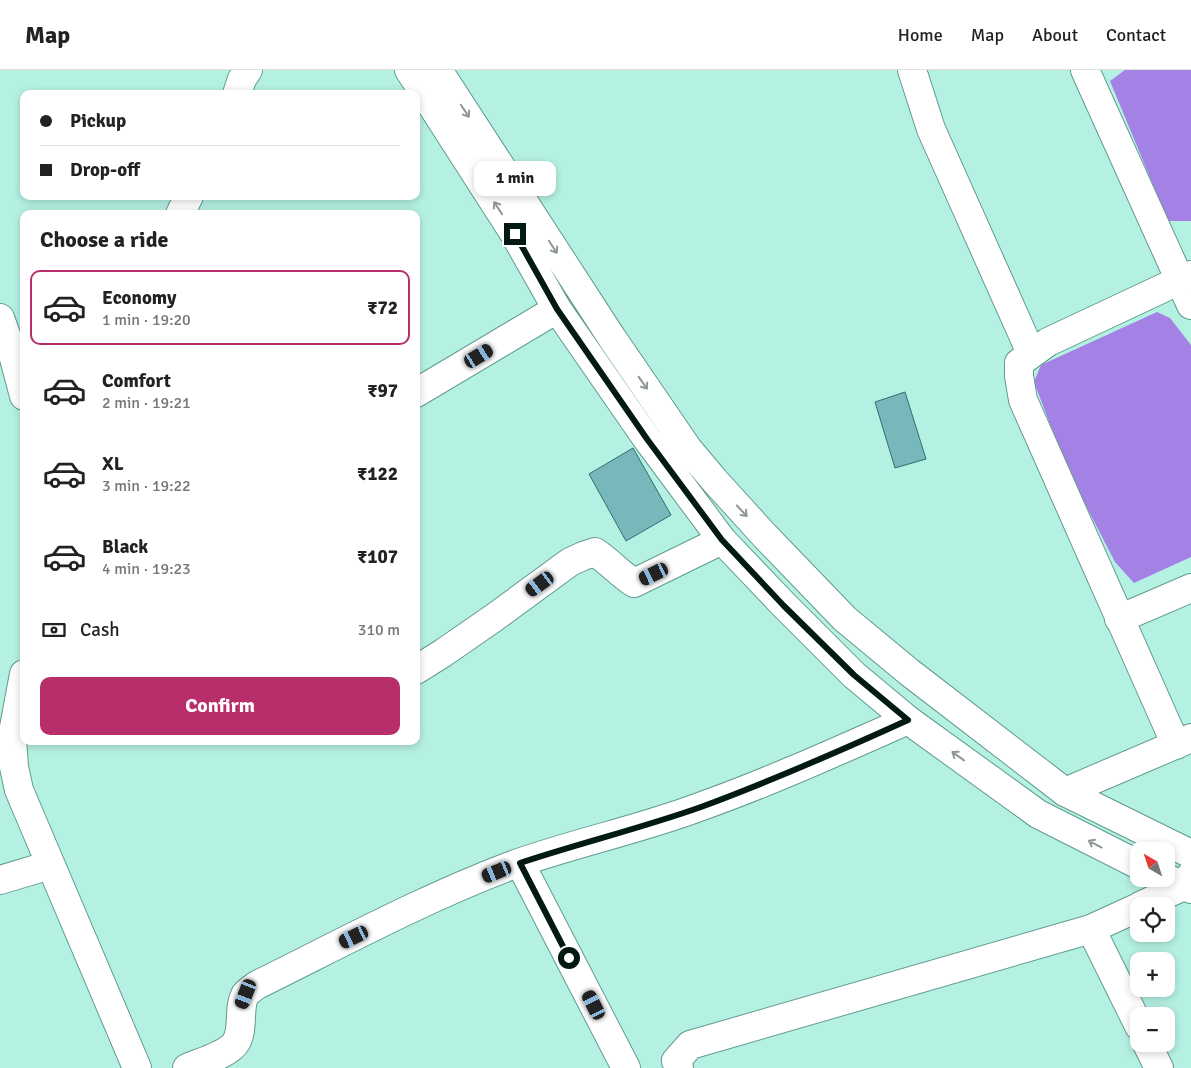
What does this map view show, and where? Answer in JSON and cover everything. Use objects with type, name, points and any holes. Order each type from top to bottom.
[{"type":"street","points":[[238,90],[248,70]]},
{"type":"street","points":[[409,70],[515,234],[557,309],[647,439],[722,540],[784,606],[854,675],[908,720],[1038,814],[1130,860]]},
{"type":"street","points":[[440,70],[612,338],[688,449],[714,481],[846,619],[909,672],[1065,792],[1191,854]]},
{"type":"street","points":[[912,70],[931,129],[1031,353]]},
{"type":"street","points":[[1085,70],[1185,278],[1191,305]]},
{"type":"street","points":[[1065,792],[1184,742],[1120,619],[1023,400],[1019,362],[1048,342],[1185,278]]},
{"type":"street","points":[[420,391],[557,309]]},
{"type":"street","points":[[0,318],[20,381]]},
{"type":"street","points":[[420,667],[451,648],[570,562],[583,556],[596,552],[609,561],[620,574],[634,583],[722,540]]},
{"type":"street","points":[[1120,619],[1191,588]]},
{"type":"street","points":[[20,715],[14,767],[19,790],[137,1068]]},
{"type":"street","points":[[186,1068],[221,1054],[234,1046],[239,1034],[242,1006],[246,994],[257,985],[418,905],[520,863],[567,847],[638,828],[702,806],[908,720]]},
{"type":"street","points":[[520,863],[626,1068]]},
{"type":"street","points":[[0,880],[50,865]]},
{"type":"street","points":[[1156,897],[1183,882]]},
{"type":"street","points":[[679,1068],[676,1061],[690,1044],[1091,929],[1130,910]]},
{"type":"street","points":[[1091,929],[1130,1008]]},
{"type":"street","points":[[1151,1052],[1159,1068]]},
{"type":"shaded area","points":[[1125,70],[1191,70],[1191,221],[1168,221],[1110,81]]},
{"type":"shaded area","points":[[1157,312],[1170,318],[1191,345],[1191,557],[1134,583],[1115,562],[1067,469],[1034,382],[1041,365]]},
{"type":"building","points":[[905,392],[926,459],[895,468],[875,402]]},
{"type":"building","points":[[633,448],[671,515],[626,541],[589,474]]},
{"type":"route","points":[[515,234],[557,309],[647,439],[722,540],[784,606],[854,675],[908,720],[702,806],[638,828],[567,847],[520,863],[569,958]]}]
